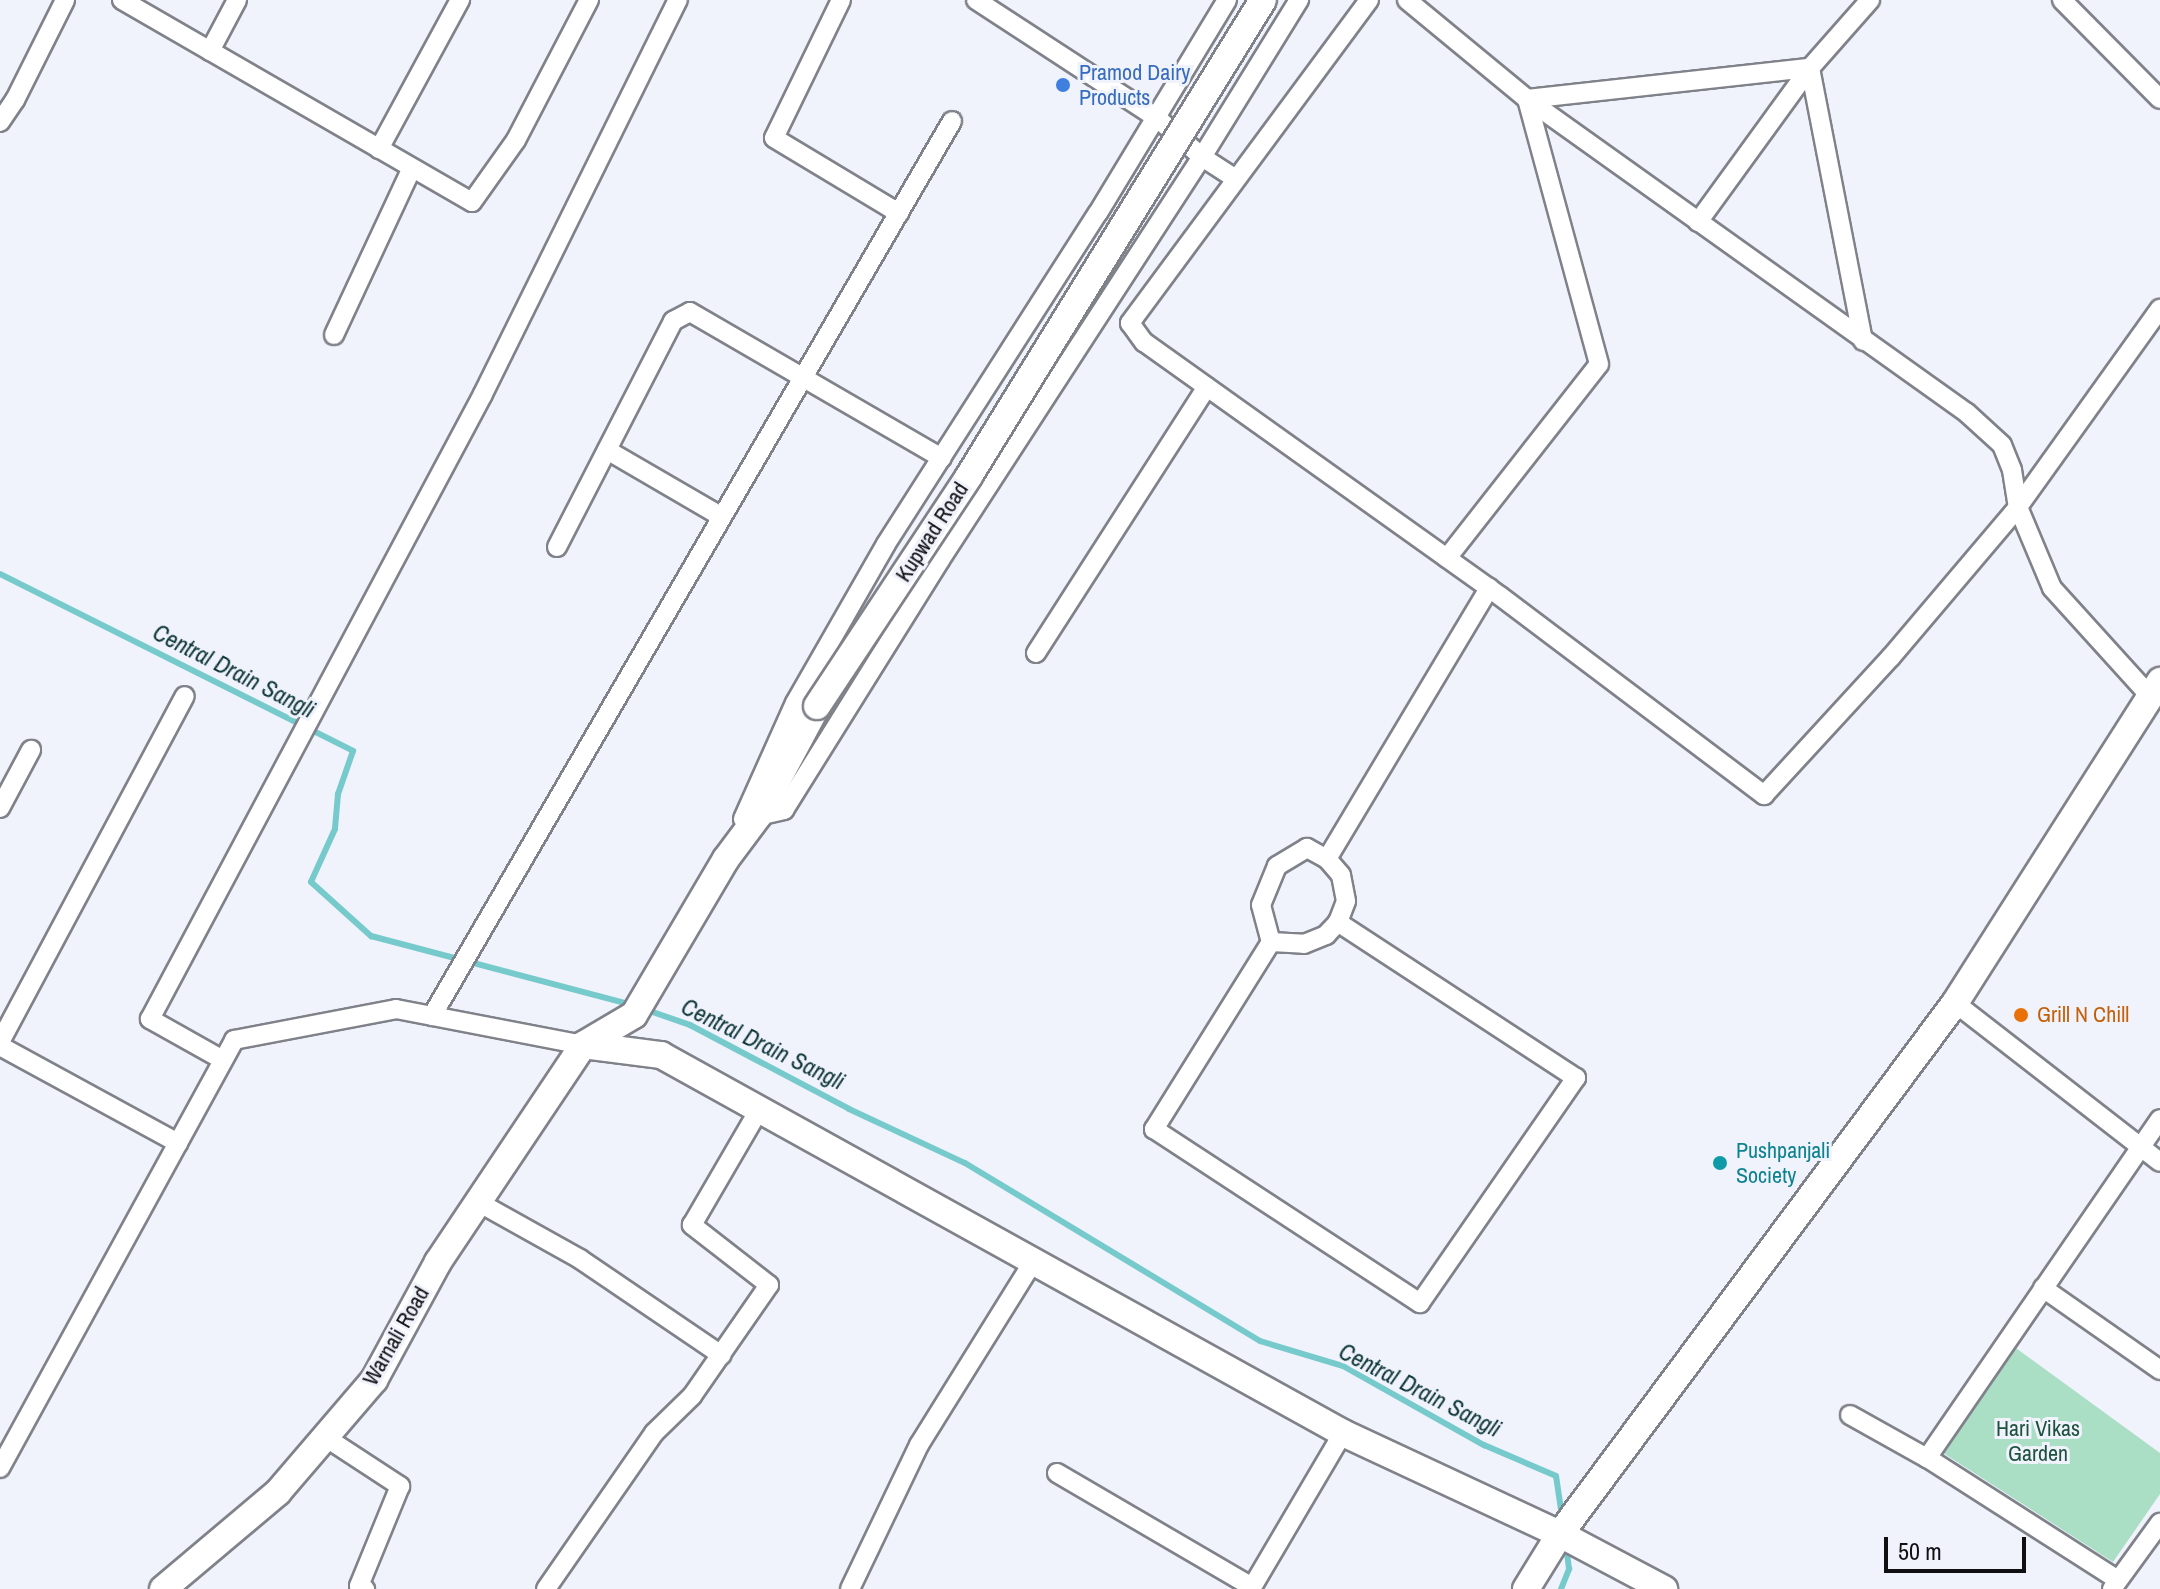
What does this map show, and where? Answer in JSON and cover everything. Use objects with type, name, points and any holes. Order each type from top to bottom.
[{"type":"main road","name":"Kupwad Road","points":[[583,1045],[634,1015],[726,859],[758,816],[817,706],[969,476],[1263,0]]},
{"type":"main road","points":[[1526,1589],[1560,1534],[1955,1003],[2156,693]]},
{"type":"main road","points":[[583,1045],[661,1055],[1343,1433],[1560,1534],[1664,1589]]},
{"type":"main road","name":"Warnali Road","points":[[163,1589],[278,1492],[374,1380],[438,1262],[583,1045]]},
{"type":"street","points":[[0,122],[15,100],[65,0]]},
{"type":"street","points":[[122,0],[472,202],[516,140],[589,0]]},
{"type":"street","points":[[210,51],[237,0]]},
{"type":"street","points":[[379,149],[460,0]]},
{"type":"street","points":[[223,1060],[150,1019],[483,394],[678,0]]},
{"type":"street","points":[[841,0],[774,138],[899,213]]},
{"type":"street","points":[[976,0],[1157,118],[1202,157],[1236,179]]},
{"type":"street","points":[[726,859],[795,703],[886,544],[1157,118],[1227,0]]},
{"type":"street","points":[[758,816],[784,810],[1299,0]]},
{"type":"street","points":[[1130,323],[1369,0]]},
{"type":"street","points":[[1407,0],[1527,99],[1967,413],[2002,445],[2012,470],[2018,507],[2052,588],[2156,693]]},
{"type":"street","points":[[1698,222],[1810,68],[1870,0]]},
{"type":"street","points":[[2062,0],[2160,99]]},
{"type":"street","points":[[1527,99],[1810,68]]},
{"type":"street","points":[[1810,68],[1863,341]]},
{"type":"street","points":[[1447,558],[1599,364],[1527,99]]},
{"type":"street","points":[[432,1016],[952,121]]},
{"type":"street","points":[[334,335],[412,168]]},
{"type":"street","points":[[1100,311],[1130,323],[1144,342],[1489,588],[1764,795],[1891,657],[2018,507],[2160,309]]},
{"type":"street","points":[[557,547],[673,321],[690,312],[942,458]]},
{"type":"street","points":[[1036,653],[1207,387]]},
{"type":"street","points":[[607,450],[722,517]]},
{"type":"street","points":[[1327,859],[1489,588]]},
{"type":"street","points":[[178,1143],[0,1044],[185,696]]},
{"type":"street","points":[[0,808],[31,750]]},
{"type":"street","points":[[1271,942],[1304,944],[1326,935],[1338,922],[1346,901],[1341,875],[1327,859],[1307,848],[1277,866],[1261,905],[1271,942],[1154,1129],[1420,1303],[1576,1078],[1338,922]]},
{"type":"street","points":[[1955,1003],[2160,1162]]},
{"type":"street","points":[[0,1468],[234,1040],[396,1009],[583,1045]]},
{"type":"street","points":[[546,1589],[654,1433],[692,1396],[769,1285],[755,1270],[692,1225],[759,1110]]},
{"type":"street","points":[[1927,1458],[2160,1119]]},
{"type":"street","points":[[478,1202],[580,1259],[721,1355]]},
{"type":"street","points":[[850,1589],[919,1445],[1034,1260]]},
{"type":"street","points":[[2043,1288],[2160,1370]]},
{"type":"street","points":[[1850,1415],[1927,1458],[2115,1584],[2160,1523]]},
{"type":"street","points":[[1057,1473],[1252,1588],[1343,1433]]},
{"type":"street","points":[[325,1437],[400,1486],[361,1588]]},
{"type":"green space","name":"Hari Vikas Garden","points":[[2013,1346],[2160,1453],[2160,1494],[2113,1562],[1943,1453]]},
{"type":"waterway","name":"Central Drain Sangli","points":[[0,574],[353,751],[338,794],[335,829],[311,882],[371,936],[632,1005]]},
{"type":"waterway","name":"Central Drain Sangli","points":[[647,1010],[690,1025],[849,1109],[965,1163],[1260,1341],[1343,1366],[1484,1445],[1556,1476],[1562,1516]]},
{"type":"waterway","name":"Central Drain Sangli","points":[[1561,1589],[1569,1569],[1566,1546]]},
{"type":"place","name":"Pramod Dairy Products","points":[[1063,85]]},
{"type":"place","name":"Grill N Chill","points":[[2021,1015]]},
{"type":"place","name":"Pushpanjali Society","points":[[1720,1163]]}]
